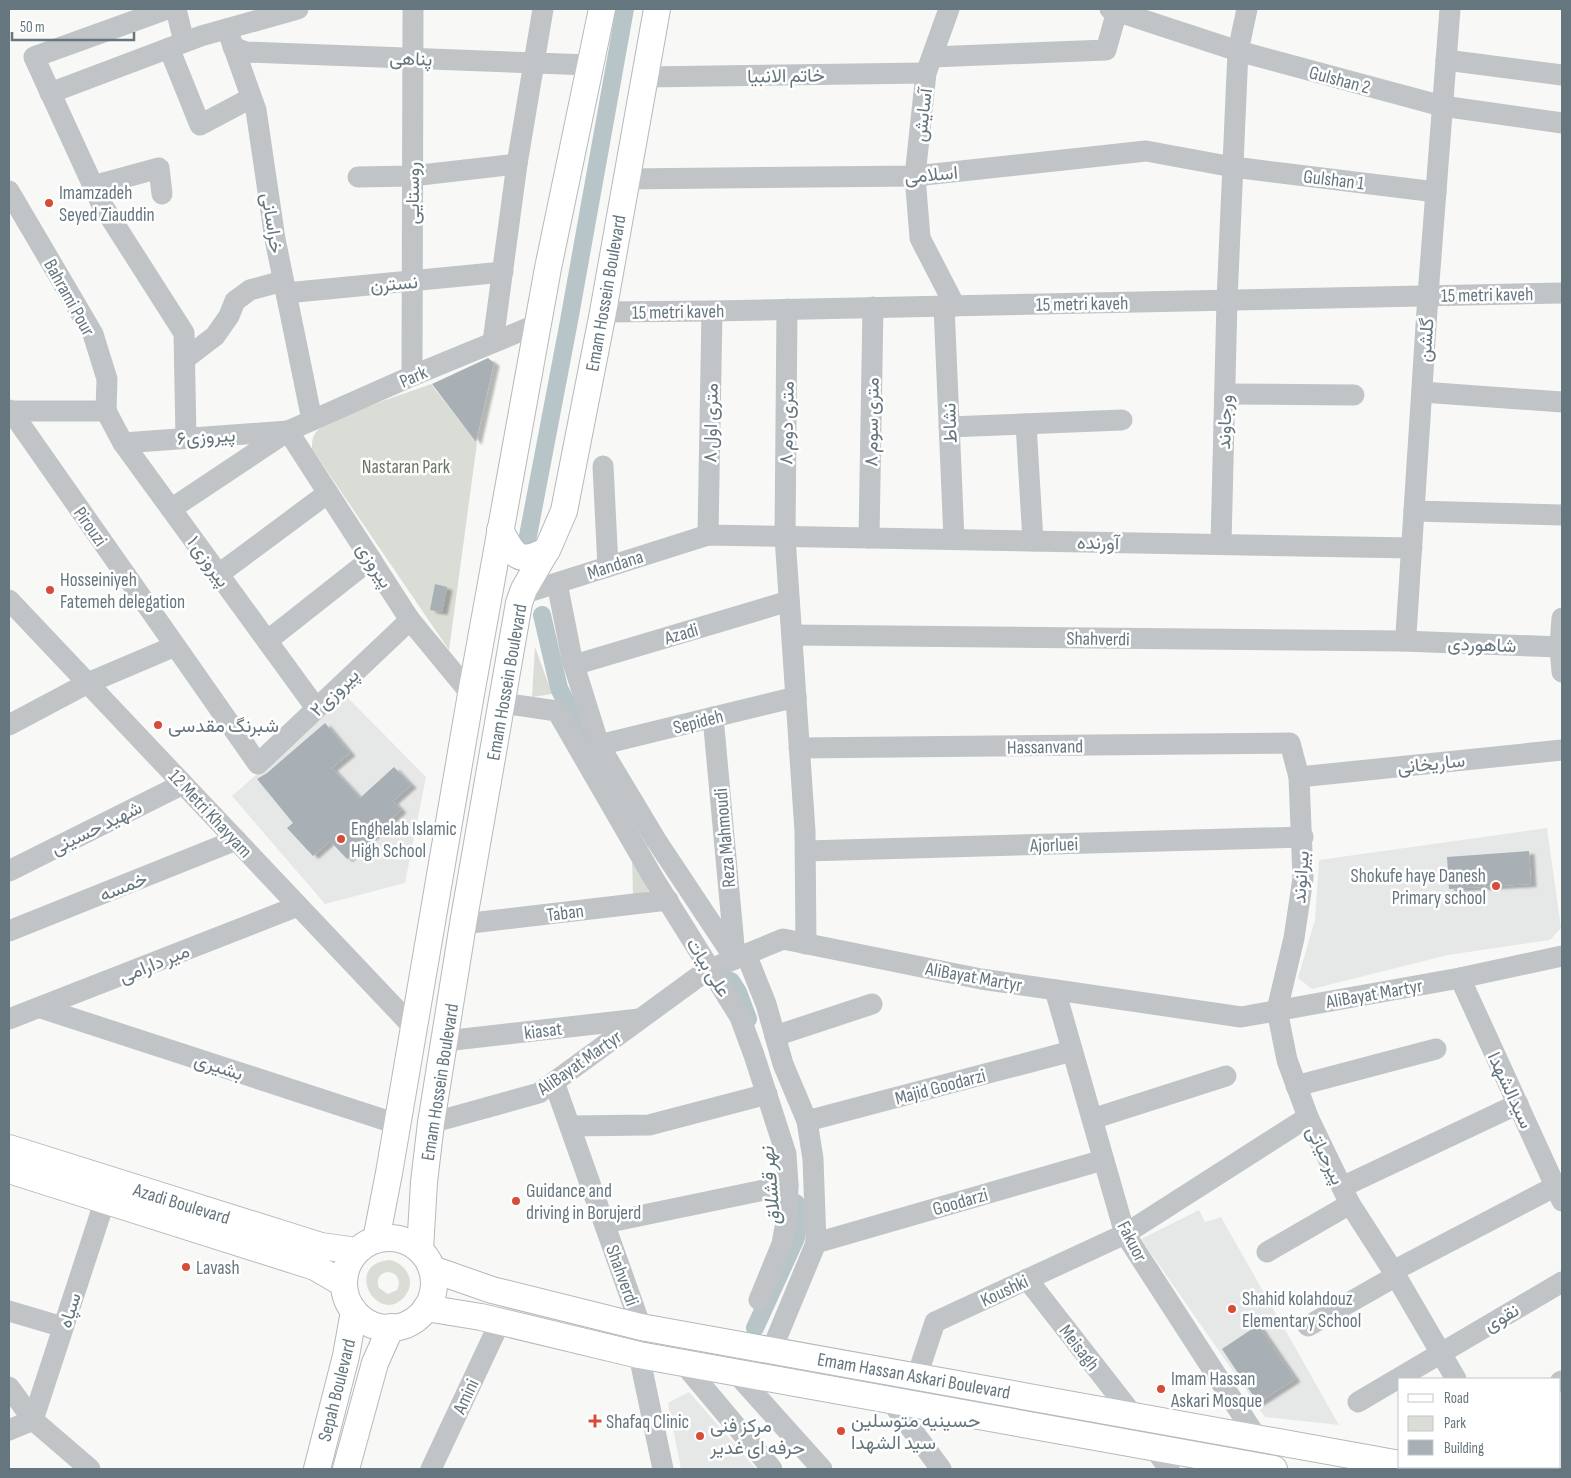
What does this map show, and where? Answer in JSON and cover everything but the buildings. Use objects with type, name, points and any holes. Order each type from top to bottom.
[{"type":"main road","name":"Emam Hossein Boulevard","points":[[367,1246],[397,1124],[471,694],[548,268],[602,9]]},
{"type":"main road","name":"Emam Hossein Boulevard","points":[[426,1259],[424,1182],[431,1123],[463,924],[519,603],[522,594],[547,550],[564,511],[603,312],[625,179],[658,9]]},
{"type":"main road","points":[[500,530],[516,556],[530,558],[547,550]]},
{"type":"main road","points":[[489,594],[501,580],[507,579],[522,594]]},
{"type":"main road","name":"Azadi Boulevard","points":[[9,1148],[321,1246],[367,1246]]},
{"type":"main road","name":"Azadi Boulevard","points":[[9,1170],[315,1267],[344,1284]]},
{"type":"main road","points":[[388,1238],[399,1239],[410,1243],[426,1259],[434,1285],[432,1293],[426,1308],[410,1322],[391,1327],[375,1325],[360,1317],[354,1311],[344,1284],[346,1272],[350,1261],[367,1246],[388,1238]]},
{"type":"main road","name":"Emam Hassan Askari Boulevard","points":[[426,1259],[492,1290],[641,1326],[1398,1464]]},
{"type":"main road","name":"Emam Hassan Askari Boulevard","points":[[426,1308],[500,1322],[639,1355],[1274,1469]]},
{"type":"main road","name":"Sepah Boulevard","points":[[317,1469],[346,1356],[354,1311]]},
{"type":"main road","name":"Sepah Boulevard","points":[[346,1469],[375,1364],[391,1327]]},
{"type":"main road","points":[[735,1372],[742,1344]]},
{"type":"street","points":[[167,9],[34,58],[101,203],[184,334],[186,438]]},
{"type":"street","points":[[176,9],[176,45],[200,125],[252,98]]},
{"type":"street","points":[[50,93],[176,45],[230,38],[298,9]]},
{"type":"street","name":"روستایی","points":[[412,376],[413,9]]},
{"type":"street","points":[[493,342],[517,164],[543,9]]},
{"type":"street","name":"آسایش","points":[[949,9],[929,65],[914,176],[920,238],[950,306]]},
{"type":"street","name":"ورجاوند","points":[[1221,544],[1238,51],[1247,9]]},
{"type":"street","name":"گلشن","points":[[1404,641],[1446,60],[1447,9]]},
{"type":"street","name":"خاتم الانبیا","points":[[645,77],[929,65],[1106,50],[1113,10]]},
{"type":"street","name":"Gulshan 2","points":[[1113,10],[1238,51],[1442,106],[1562,123]]},
{"type":"street","name":"پناهی","points":[[230,38],[246,52],[590,65]]},
{"type":"street","name":"خراسانی","points":[[230,38],[256,110],[275,240],[312,420]]},
{"type":"street","points":[[1446,60],[1562,75]]},
{"type":"street","name":"اسلامی","points":[[625,179],[914,176],[1146,151],[1233,167]]},
{"type":"street","points":[[358,178],[412,176],[517,164]]},
{"type":"street","name":"Gulshan 1","points":[[1233,167],[1436,192]]},
{"type":"street","points":[[93,186],[158,168],[162,194]]},
{"type":"street","name":"Bahrami Pour","points":[[9,191],[92,334],[107,379],[106,411]]},
{"type":"street","name":"نسترن","points":[[185,359],[215,336],[229,316],[235,301],[250,290],[412,281],[503,272]]},
{"type":"street","name":"15 metri kaveh","points":[[603,312],[1562,293]]},
{"type":"street","name":"نشاط","points":[[950,306],[949,427],[954,539]]},
{"type":"street","name":"۸ متری سوم","points":[[870,538],[873,307]]},
{"type":"street","name":"۸ متری دوم","points":[[785,537],[787,309]]},
{"type":"street","name":"۸ متری اول","points":[[708,535],[712,311]]},
{"type":"street","name":"Park","points":[[288,431],[412,376],[538,324]]},
{"type":"street","points":[[1422,392],[1562,402]]},
{"type":"street","points":[[1225,394],[1354,396]]},
{"type":"street","points":[[10,410],[106,411]]},
{"type":"street","name":"Pirouzi","points":[[10,410],[258,764]]},
{"type":"street","name":"پیروزی ۱","points":[[106,411],[123,443],[316,708]]},
{"type":"street","points":[[949,427],[1122,420]]},
{"type":"street","points":[[1026,424],[1033,541]]},
{"type":"street","points":[[171,509],[288,431]]},
{"type":"street","name":"پیروزی۶","points":[[123,443],[288,431]]},
{"type":"street","name":"پیروزی","points":[[288,431],[410,620],[471,694]]},
{"type":"street","points":[[603,466],[608,566]]},
{"type":"street","points":[[219,574],[328,493]]},
{"type":"street","points":[[1414,511],[1562,515]]},
{"type":"street","name":"Mandana","points":[[522,594],[708,535],[785,537]]},
{"type":"street","points":[[785,537],[806,851],[806,944]]},
{"type":"street","name":"آورنده","points":[[785,537],[1412,548]]},
{"type":"street","points":[[267,640],[370,559]]},
{"type":"street","name":"علی بیات","points":[[557,583],[574,665],[599,745],[656,840],[741,956]]},
{"type":"street","name":"12 Metri Khayyam","points":[[9,600],[414,1027]]},
{"type":"street","name":"Azadi","points":[[574,665],[789,601]]},
{"type":"street","points":[[1562,618],[1560,647],[1562,672]]},
{"type":"street","name":"پیروزی۲","points":[[258,764],[410,620]]},
{"type":"street","name":"Shahverdi","points":[[792,635],[1404,641]]},
{"type":"street","name":"شاهوردی","points":[[1404,641],[1560,647]]},
{"type":"street","points":[[9,725],[88,683],[175,646]]},
{"type":"street","name":"Sepideh","points":[[599,745],[796,697]]},
{"type":"street","name":"علی بیات","points":[[502,703],[557,711],[668,900],[740,1017],[786,1154],[788,1185],[787,1217],[782,1244],[758,1300]]},
{"type":"street","name":"Reza Mahmoudi","points":[[713,717],[741,956]]},
{"type":"street","name":"Hassanvand","points":[[800,748],[1290,743]]},
{"type":"street","name":"بیرانوند","points":[[1277,1010],[1294,938],[1303,878],[1299,777],[1290,743]]},
{"type":"street","name":"ساریخانی","points":[[1299,777],[1562,750]]},
{"type":"street","name":"شهید حسینی","points":[[9,871],[183,784]]},
{"type":"street","name":"Ajorluei","points":[[806,851],[1302,837]]},
{"type":"street","name":"خمسه","points":[[9,931],[236,840]]},
{"type":"street","name":"Taban","points":[[463,924],[668,900]]},
{"type":"street","name":"میر دارامی","points":[[9,1019],[298,906]]},
{"type":"street","name":"AliBayat Martyr","points":[[431,1123],[539,1093],[711,968],[783,939],[981,979],[1241,1017],[1460,978],[1562,956]]},
{"type":"street","points":[[741,956],[766,1004],[783,1064],[807,1121],[813,1159],[816,1243],[772,1349]]},
{"type":"street","name":"سیدالشهدا","points":[[1460,978],[1559,1193]]},
{"type":"street","name":"Fakuor","points":[[1055,990],[1125,1234],[1257,1438]]},
{"type":"street","points":[[775,1036],[872,1004]]},
{"type":"street","name":"بشیری","points":[[41,1008],[397,1124]]},
{"type":"street","points":[[1277,1010],[1286,1060],[1308,1118]]},
{"type":"street","name":"kiasat","points":[[445,1041],[641,1018]]},
{"type":"street","points":[[1296,1086],[1436,1049]]},
{"type":"street","name":"Majid Goodarzi","points":[[807,1121],[1072,1051]]},
{"type":"street","points":[[1092,1118],[1226,1076]]},
{"type":"street","name":"Shahverdi","points":[[554,1082],[641,1326]]},
{"type":"street","points":[[570,1126],[649,1125],[767,1094]]},
{"type":"street","points":[[1267,1252],[1346,1195],[1518,1104]]},
{"type":"street","name":"پیرحیاتی","points":[[1125,1234],[1308,1118],[1346,1195],[1395,1274],[1455,1378]]},
{"type":"street","name":"Goodarzi","points":[[816,1243],[1103,1160]]},
{"type":"street","points":[[604,1223],[788,1185]]},
{"type":"street","points":[[1308,1326],[1395,1274],[1559,1193]]},
{"type":"street","name":"سپاه","points":[[32,1420],[105,1200]]},
{"type":"street","name":"Koushki","points":[[917,1376],[934,1322],[1125,1234]]},
{"type":"street","name":"Meisagh","points":[[1027,1279],[1133,1415]]},
{"type":"street","name":"نقوی","points":[[1398,1378],[1562,1282]]},
{"type":"street","points":[[9,1311],[63,1327]]},
{"type":"street","name":"Amini","points":[[431,1469],[500,1322]]},
{"type":"street","points":[[639,1355],[663,1469]]},
{"type":"street","points":[[683,1363],[772,1469]]},
{"type":"street","points":[[735,1372],[822,1469]]},
{"type":"street","name":"نقوی","points":[[1358,1402],[1398,1378]]},
{"type":"street","points":[[9,1387],[32,1420],[90,1469]]},
{"type":"street","points":[[890,1400],[941,1469]]},
{"type":"street","points":[[9,1430],[32,1420]]},
{"type":"street","points":[[1154,1448],[1169,1469]]},
{"type":"shaded area","name":"Enghelab Islamic High School","points":[[346,696],[426,777],[405,883],[325,904],[232,796]]},
{"type":"shaded area","points":[[1547,828],[1561,928],[1550,940],[1448,955],[1312,989],[1298,978],[1315,920],[1319,860]]},
{"type":"shaded area","name":"Shahid kolahdouz Elementary School","points":[[1199,1210],[1205,1222],[1221,1217],[1339,1425],[1265,1417],[1141,1239]]},
{"type":"shaded area","name":"مرکز فنی حرفه ای غدیر","points":[[689,1392],[756,1469],[681,1469],[668,1403]]},
{"type":"green space","name":"Nastaran Park","points":[[431,384],[477,443],[449,650],[312,449],[314,435],[324,426],[337,419]]},
{"type":"green space","points":[[535,647],[552,694],[532,697]]},
{"type":"green space","points":[[632,860],[649,891],[633,895]]},
{"type":"green space","points":[[390,1260],[401,1265],[408,1274],[410,1285],[408,1290],[405,1296],[395,1304],[385,1304],[376,1300],[369,1292],[366,1282],[368,1272],[376,1264]],"holes":[[[391,1272],[396,1275],[399,1283],[397,1290],[388,1294],[379,1288],[378,1280],[382,1274]]]},
{"type":"waterway","points":[[528,536],[625,9]]},
{"type":"waterway","points":[[542,615],[559,688],[584,740]]},
{"type":"waterway","name":"نهر قشلاق","points":[[731,981],[738,992],[748,1019]]},
{"type":"waterway","name":"نهر قشلاق","points":[[755,1328],[796,1238],[796,1203]]},
{"type":"place","name":"Imamzadeh Seyed Ziauddin","points":[[49,203]]},
{"type":"place","name":"Hosseiniyeh Fatemeh delegation","points":[[50,590]]},
{"type":"place","name":"شبرنگ مقدسی","points":[[158,725]]},
{"type":"place","name":"Enghelab Islamic High School","points":[[341,839]]},
{"type":"place","name":"Shokufe haye Danesh Primary school","points":[[1496,886]]},
{"type":"place","name":"Guidance and driving in Borujerd","points":[[516,1201]]},
{"type":"place","name":"Lavash","points":[[186,1267]]},
{"type":"place","name":"Shahid kolahdouz Elementary School","points":[[1232,1309]]},
{"type":"place","name":"Imam Hassan Askari Mosque","points":[[1161,1389]]},
{"type":"place","name":"Shafaq Clinic","points":[[595,1421]]},
{"type":"place","name":"حسینیه متوسلین سید الشهدا","points":[[841,1431]]},
{"type":"place","name":"مرکز فنی حرفه ای غدیر","points":[[700,1436]]}]
